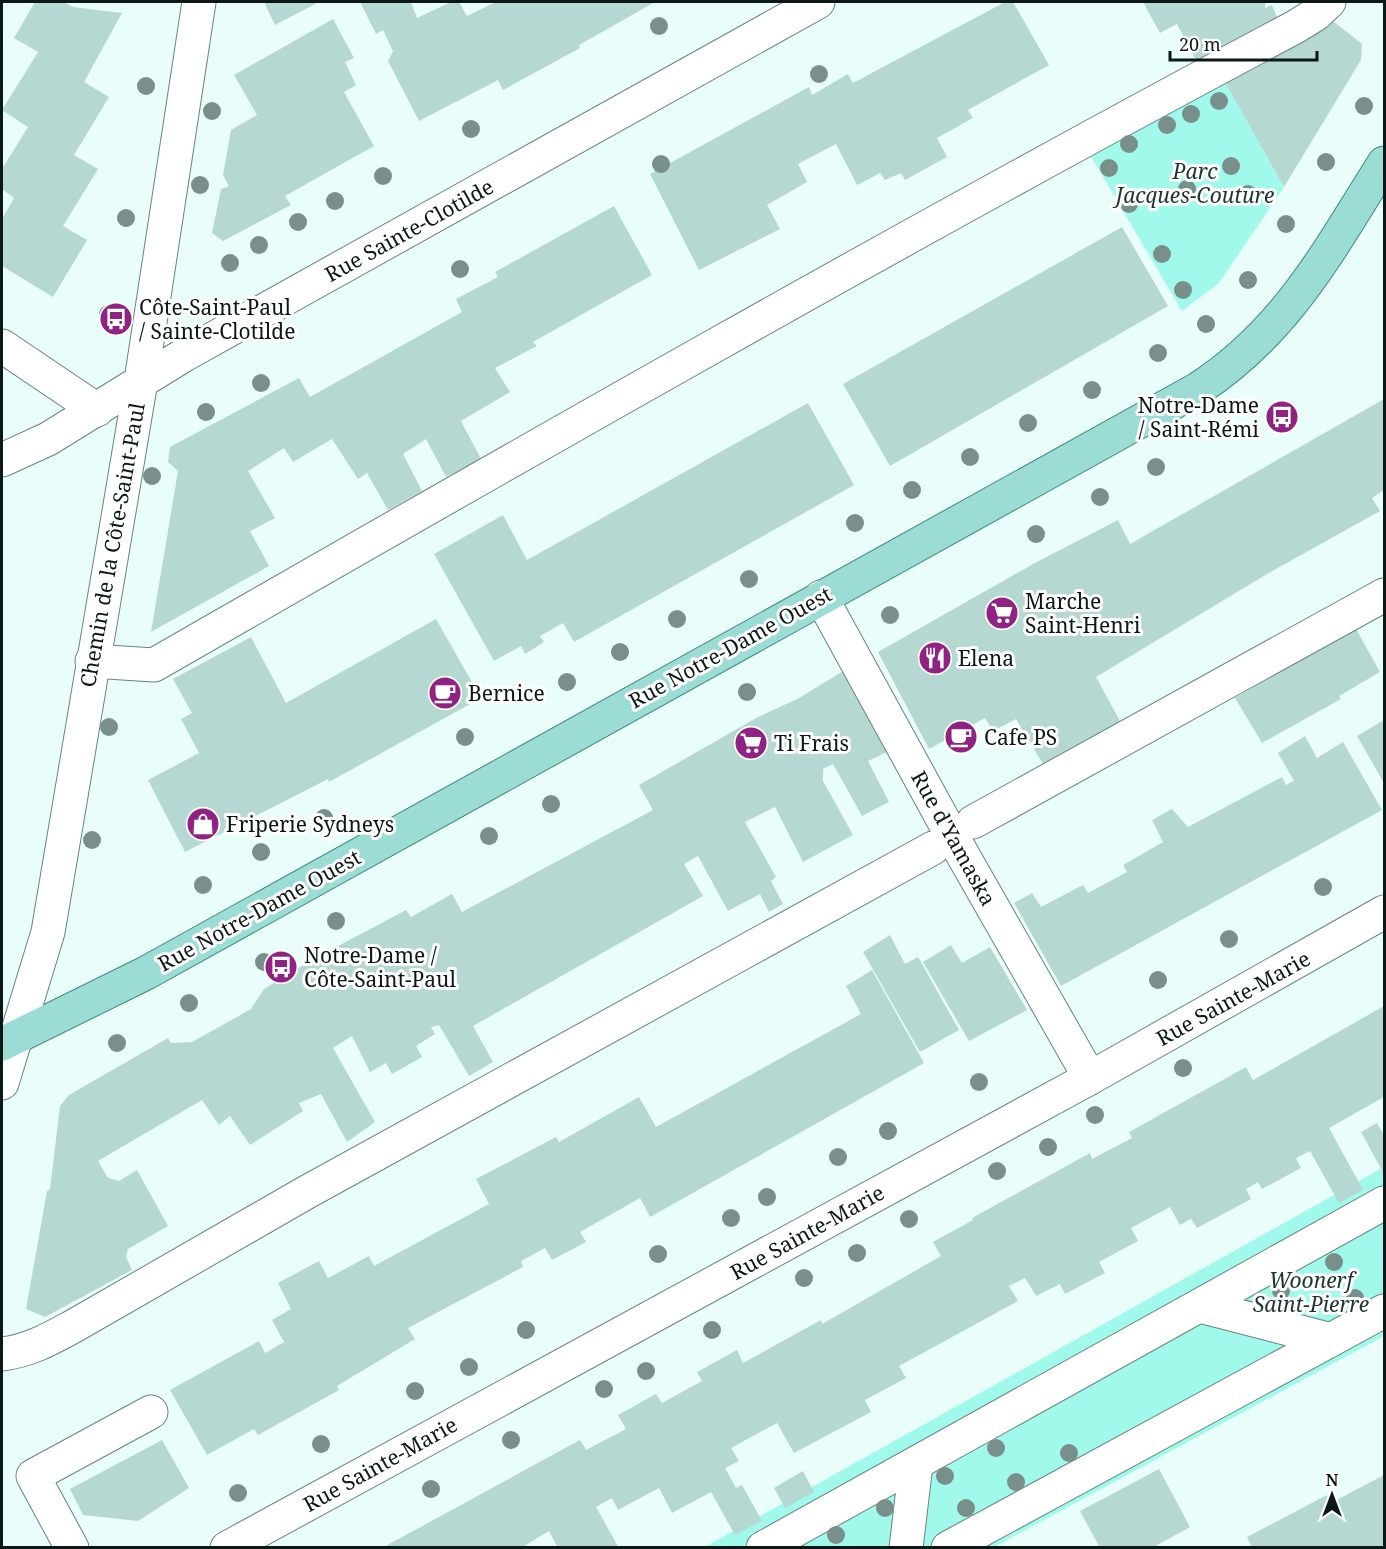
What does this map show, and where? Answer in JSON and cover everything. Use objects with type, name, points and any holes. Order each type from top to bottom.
[{"type":"main road","name":"Rue Notre-Dame Ouest","points":[[9,1040],[146,973],[1222,373],[1251,349],[1286,313],[1384,163]]},
{"type":"street","name":"Chemin de la Côte-Saint-Paul","points":[[2,1083],[9,1040],[48,932],[141,381],[199,2]]},
{"type":"street","name":"Rue Sainte-Clotilde","points":[[2,460],[48,439],[141,381],[818,2]]},
{"type":"street","points":[[92,661],[154,665],[829,281],[1107,127],[1294,27],[1316,14],[1329,2]]},
{"type":"street","points":[[2,346],[97,410]]},
{"type":"street","points":[[973,822],[1384,595]]},
{"type":"street","name":"Rue d'Yamaska","points":[[821,597],[952,836],[1090,1078]]},
{"type":"street","points":[[2,1354],[19,1353],[72,1328],[307,1192],[933,848]]},
{"type":"street","name":"Rue Sainte-Marie","points":[[227,1548],[1090,1078],[1384,912]]},
{"type":"street","points":[[764,1548],[1384,1203]]},
{"type":"street","points":[[1200,1306],[1331,1340]]},
{"type":"street","points":[[948,1548],[1384,1311]]},
{"type":"street","points":[[72,1548],[33,1476],[151,1412]]},
{"type":"street","points":[[906,1548],[916,1464]]},
{"type":"green space","name":"Parc Jacques-Couture","points":[[1223,79],[1284,187],[1219,283],[1182,311],[1089,153]]},
{"type":"green space","name":"Woonerf Saint-Pierre","points":[[1384,1167],[1384,1336],[994,1547],[703,1548]]},
{"type":"building","points":[[35,2],[64,2],[73,7],[122,13],[84,82],[109,97],[74,155],[98,169],[63,226],[87,240],[53,297],[2,266],[2,219],[14,198],[2,189],[2,169],[28,127],[2,110],[38,52],[14,38]]},
{"type":"building","points":[[264,2],[319,2],[275,25]]},
{"type":"building","points":[[360,2],[411,2],[417,18],[451,2],[459,2],[467,16],[496,2],[655,2],[579,45],[580,48],[503,90],[498,80],[419,121],[388,61],[393,51],[383,30],[376,34]]},
{"type":"building","points":[[1005,2],[1013,2],[1049,65],[968,110],[973,118],[937,138],[947,157],[905,180],[901,173],[885,180],[880,173],[857,185],[836,144],[798,164],[807,182],[767,205],[780,229],[699,270],[650,174],[809,87],[812,95],[848,74],[853,83]]},
{"type":"building","points":[[1143,2],[1265,2],[1265,8],[1272,5],[1277,17],[1197,62],[1177,24],[1160,33]]},
{"type":"building","points":[[333,19],[354,58],[345,62],[356,85],[344,92],[374,146],[285,196],[291,205],[223,241],[212,233],[221,189],[229,186],[223,175],[231,130],[257,115],[234,75]]},
{"type":"building","points":[[1333,21],[1362,44],[1361,60],[1284,187],[1223,79]]},
{"type":"building","points":[[614,206],[652,275],[533,342],[537,346],[495,368],[510,392],[461,421],[481,459],[446,477],[426,439],[403,454],[422,491],[388,510],[367,473],[358,479],[332,439],[293,462],[284,448],[248,471],[275,518],[250,531],[269,566],[151,632],[178,471],[168,462],[170,447],[299,378],[310,397],[462,312],[456,299],[498,277],[495,272]]},
{"type":"building","points":[[1122,227],[1168,306],[890,466],[843,384]]},
{"type":"building","points":[[1384,399],[1384,490],[1372,498],[1380,511],[1267,574],[1096,677],[1120,721],[1043,764],[1016,719],[993,731],[985,718],[929,749],[878,652],[1033,564],[1118,520],[1130,544]]},
{"type":"building","points":[[808,403],[854,485],[574,642],[563,623],[540,636],[544,642],[525,654],[521,646],[494,661],[434,554],[503,515],[527,560]]},
{"type":"building","points":[[436,619],[481,698],[329,782],[328,779],[185,852],[148,780],[199,753],[181,719],[192,713],[173,679],[251,637],[286,703]]},
{"type":"building","points":[[1355,627],[1380,672],[1339,696],[1341,699],[1262,743],[1235,698]]},
{"type":"building","points":[[845,670],[887,752],[868,761],[889,802],[862,816],[833,764],[823,769],[823,781],[853,835],[803,862],[775,807],[745,822],[776,877],[771,881],[783,904],[769,912],[760,894],[728,911],[698,856],[684,864],[703,896],[473,1026],[493,1062],[469,1076],[439,1025],[431,1027],[435,1034],[416,1046],[422,1057],[392,1074],[386,1063],[370,1072],[352,1036],[333,1048],[375,1122],[347,1142],[321,1094],[299,1103],[303,1111],[250,1145],[230,1116],[219,1125],[202,1100],[98,1161],[108,1178],[119,1181],[137,1170],[168,1226],[128,1249],[126,1257],[132,1270],[45,1317],[26,1309],[47,1191],[50,1189],[60,1106],[69,1095],[168,1038],[171,1043],[192,1042],[251,1009],[264,989],[310,961],[406,910],[411,917],[452,894],[462,912],[653,810],[639,785],[758,717],[799,698]]},
{"type":"building","points":[[1384,720],[1384,783],[1357,736]]},
{"type":"building","points":[[1305,736],[1317,758],[1343,742],[1382,810],[1061,986],[1014,903],[1032,893],[1041,907],[1083,885],[1088,893],[1127,872],[1123,865],[1163,842],[1152,820],[1172,809],[1188,827],[1282,777],[1286,785],[1294,781],[1278,753]]},
{"type":"building","points":[[890,935],[905,964],[918,957],[959,1030],[920,1052],[863,952]]},
{"type":"building","points":[[951,945],[962,963],[990,947],[1027,1010],[969,1041],[923,962]]},
{"type":"building","points":[[872,970],[924,1063],[650,1217],[640,1198],[580,1232],[586,1242],[552,1260],[545,1248],[521,1261],[523,1267],[408,1328],[415,1339],[337,1386],[339,1390],[258,1435],[254,1429],[207,1455],[170,1390],[259,1341],[265,1353],[284,1342],[272,1320],[291,1309],[278,1283],[319,1261],[328,1278],[369,1256],[374,1266],[489,1204],[476,1179],[556,1137],[559,1142],[639,1097],[656,1127],[861,1014],[846,986]]},
{"type":"building","points":[[1384,1006],[1384,1097],[1329,1128],[1363,1190],[1339,1203],[1310,1151],[1296,1158],[1301,1168],[1262,1189],[1258,1182],[1246,1189],[1251,1199],[1197,1228],[1191,1219],[1180,1225],[1170,1207],[1131,1228],[1138,1241],[1099,1262],[1105,1273],[1065,1294],[1060,1284],[1036,1296],[1025,1278],[1009,1286],[1018,1301],[899,1366],[906,1378],[865,1400],[871,1412],[794,1453],[777,1423],[731,1448],[739,1461],[725,1468],[736,1488],[742,1485],[762,1521],[735,1535],[711,1492],[672,1513],[659,1488],[618,1510],[612,1498],[596,1507],[619,1548],[558,1548],[549,1531],[521,1548],[382,1548],[580,1440],[586,1450],[626,1429],[618,1415],[656,1394],[662,1403],[702,1381],[697,1372],[737,1350],[743,1363],[821,1320],[822,1324],[941,1256],[933,1242],[973,1220],[972,1218],[1090,1153],[1092,1159],[1132,1138],[1129,1132],[1246,1067],[1253,1080]]},
{"type":"building","points":[[1377,1123],[1384,1135],[1384,1174],[1361,1132]]},
{"type":"building","points":[[162,1440],[189,1488],[138,1521],[83,1515],[70,1489]]},
{"type":"building","points":[[1159,1469],[1190,1527],[1152,1548],[1100,1548],[1080,1511]]},
{"type":"building","points":[[803,1471],[814,1492],[785,1508],[774,1488]]},
{"type":"building","points":[[1384,1475],[1384,1548],[1252,1548],[1247,1537],[1327,1495],[1331,1503]]},
{"type":"place","name":"Côte-Saint-Paul / Sainte-Clotilde","points":[[116,319]]},
{"type":"place","name":"Notre-Dame / Saint-Rémi","points":[[1282,417]]},
{"type":"place","name":"Marche Saint-Henri","points":[[1002,613]]},
{"type":"place","name":"Elena","points":[[935,658]]},
{"type":"place","name":"Bernice","points":[[445,693]]},
{"type":"place","name":"Cafe PS","points":[[961,737]]},
{"type":"place","name":"Ti Frais","points":[[751,743]]},
{"type":"place","name":"Friperie Sydneys","points":[[203,824]]},
{"type":"place","name":"Notre-Dame / Côte-Saint-Paul","points":[[281,967]]}]
